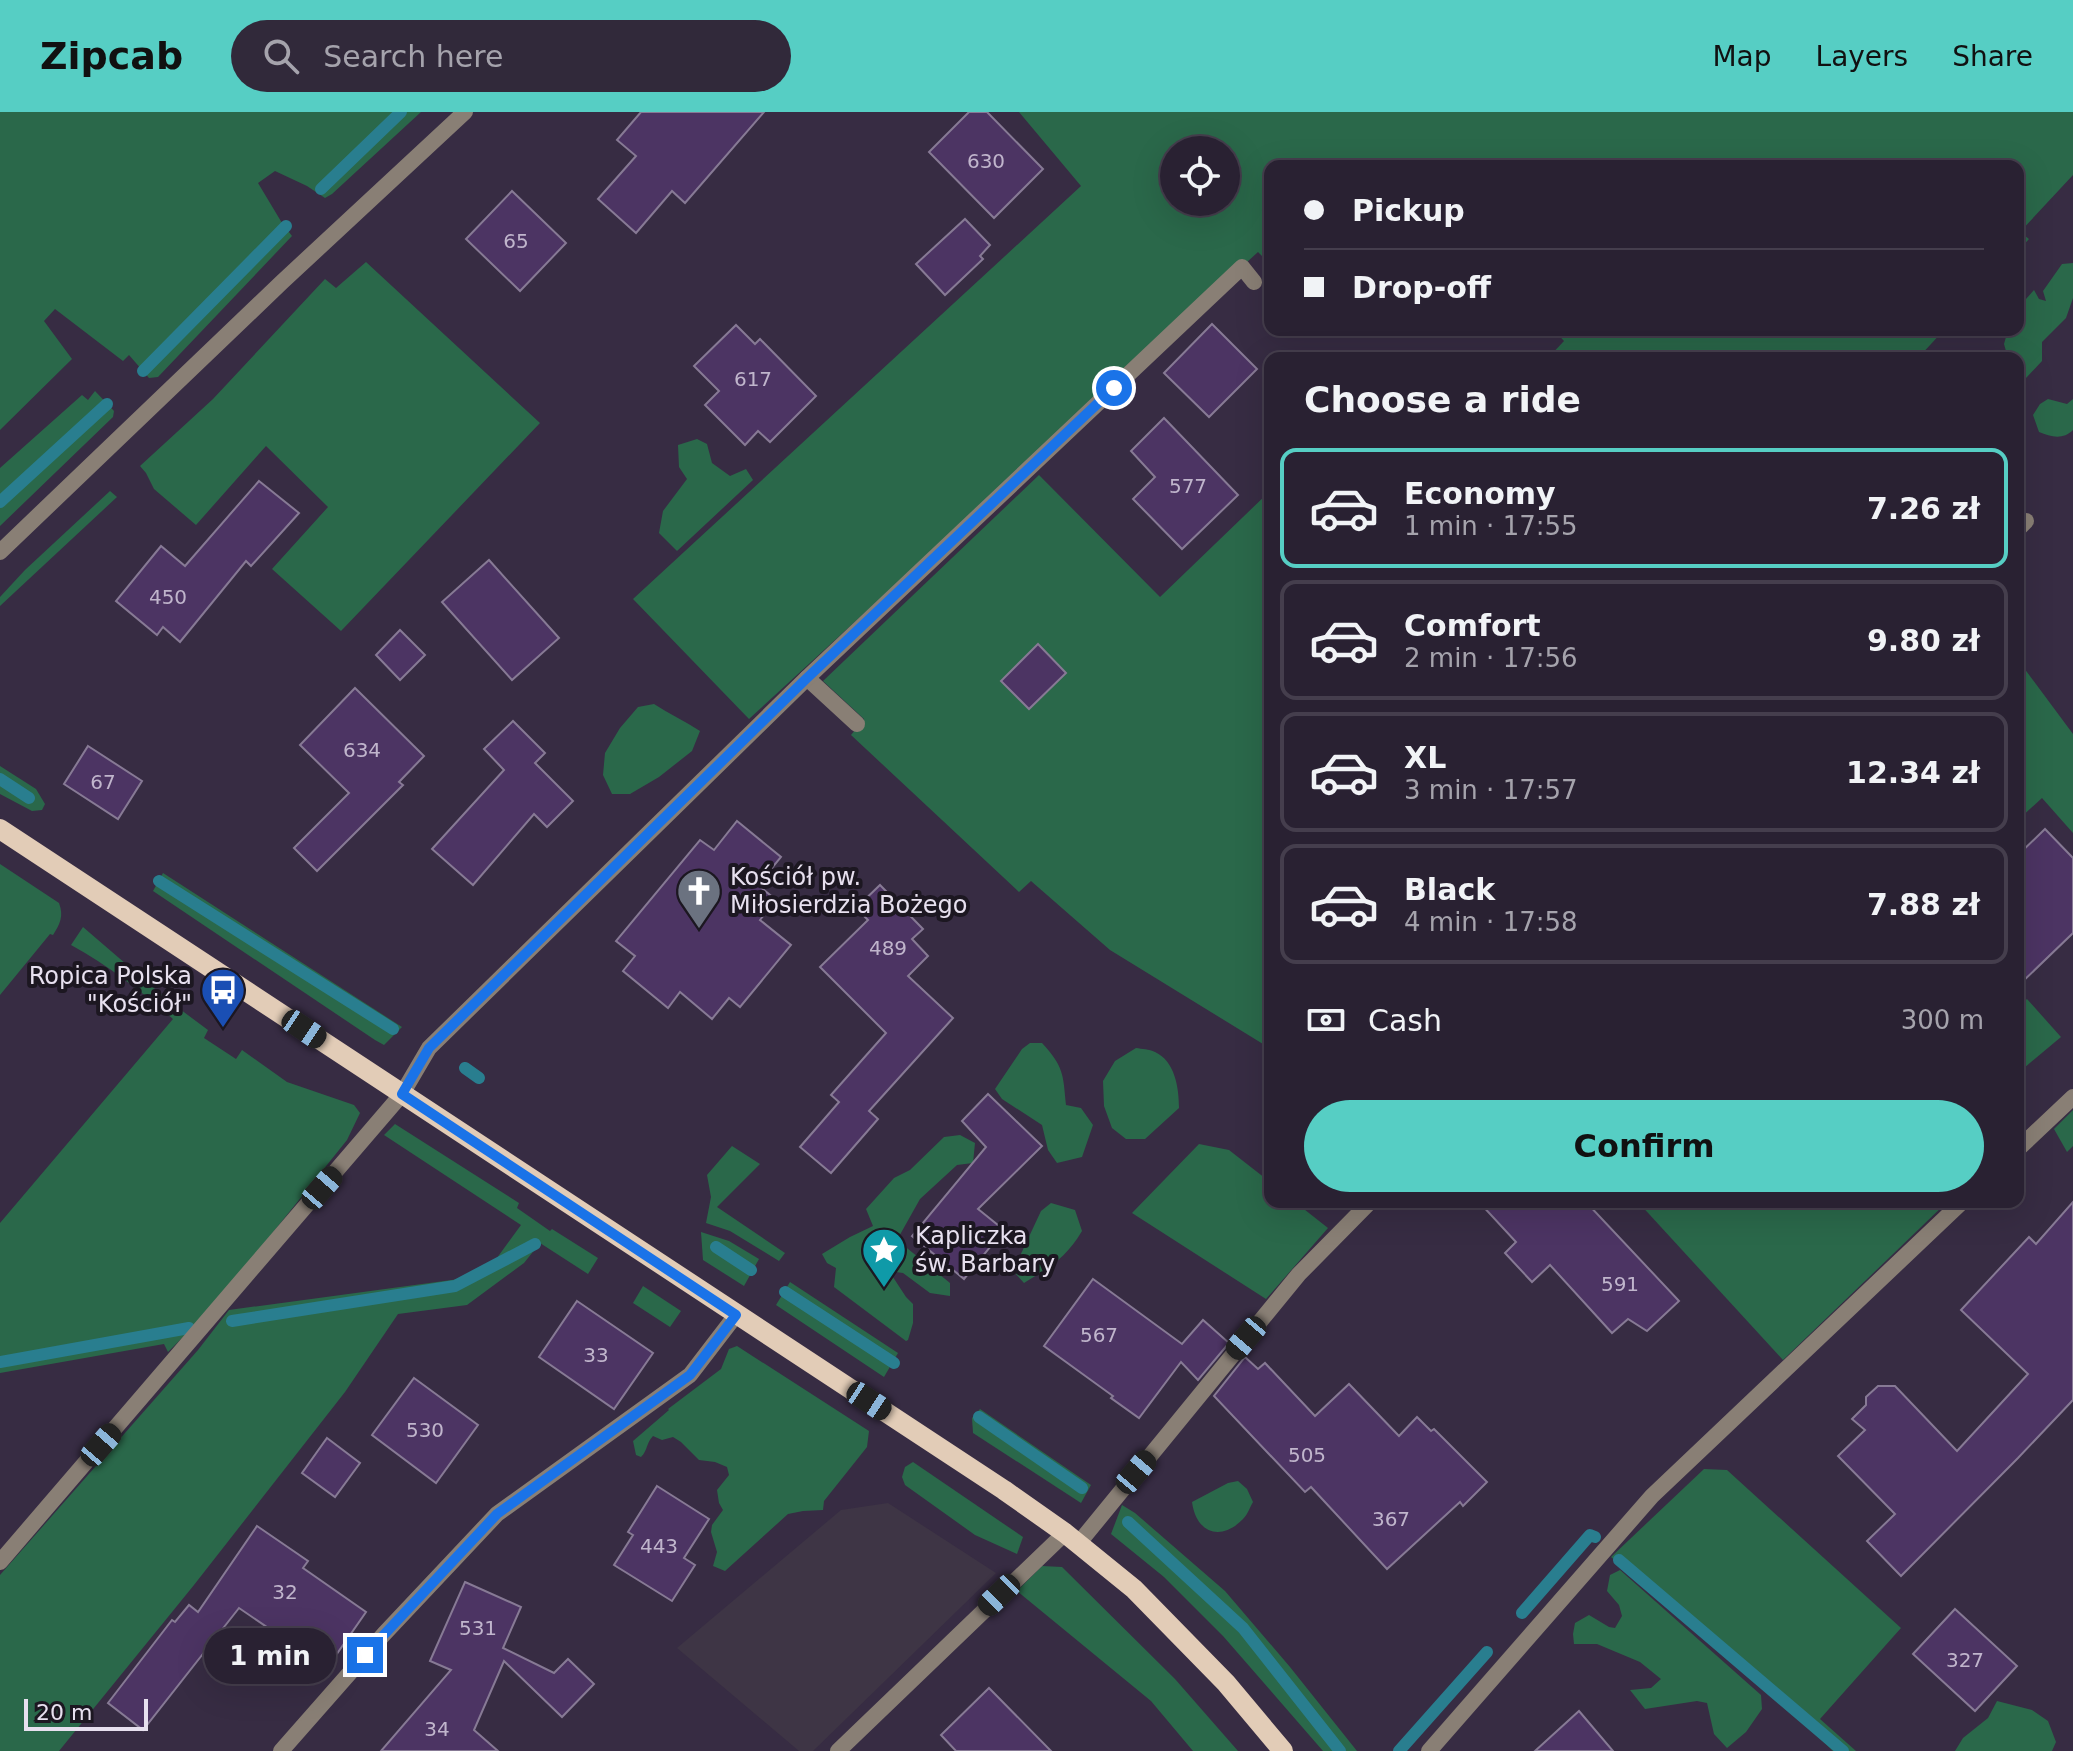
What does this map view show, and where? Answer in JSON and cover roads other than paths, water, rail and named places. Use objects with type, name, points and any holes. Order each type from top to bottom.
[{"type":"main road","points":[[0,829],[992,1482],[1072,1538],[1134,1589],[1226,1683],[1283,1751]]},
{"type":"street","points":[[0,552],[465,112]]},
{"type":"street","points":[[0,1562],[402,1094],[429,1048],[807,678],[1242,267],[1254,282]]},
{"type":"street","points":[[807,678],[857,724]]},
{"type":"street","points":[[2024,1143],[2073,1097]]},
{"type":"street","points":[[838,1751],[1072,1538],[1299,1274],[1364,1208]]},
{"type":"street","points":[[1429,1751],[1652,1496],[1956,1208]]},
{"type":"street","points":[[281,1751],[384,1634],[497,1514],[690,1375],[736,1315]]},
{"type":"waterway","points":[[321,189],[401,112]]},
{"type":"waterway","points":[[143,371],[286,226]]},
{"type":"waterway","points":[[0,502],[107,404]]},
{"type":"waterway","points":[[0,779],[29,798]]},
{"type":"waterway","points":[[159,881],[393,1029]]},
{"type":"waterway","points":[[465,1068],[479,1078]]},
{"type":"waterway","points":[[232,1321],[455,1286],[535,1244]]},
{"type":"waterway","points":[[716,1247],[751,1270]]},
{"type":"waterway","points":[[785,1292],[894,1363]]},
{"type":"waterway","points":[[0,1362],[189,1328]]},
{"type":"waterway","points":[[979,1417],[1082,1488]]},
{"type":"waterway","points":[[1128,1522],[1243,1628],[1340,1751]]},
{"type":"waterway","points":[[1522,1613],[1590,1535],[1595,1537]]},
{"type":"waterway","points":[[1619,1560],[1843,1751]]},
{"type":"waterway","points":[[1399,1751],[1487,1652]]},
{"type":"place","name":"Kościół pw. Miłosierdzia Bożego","points":[[699,930]]},
{"type":"place","name":"Ropica Polska \"Kościół\"","points":[[223,1029]]},
{"type":"place","name":"Kapliczka św. Barbary","points":[[884,1289]]}]
